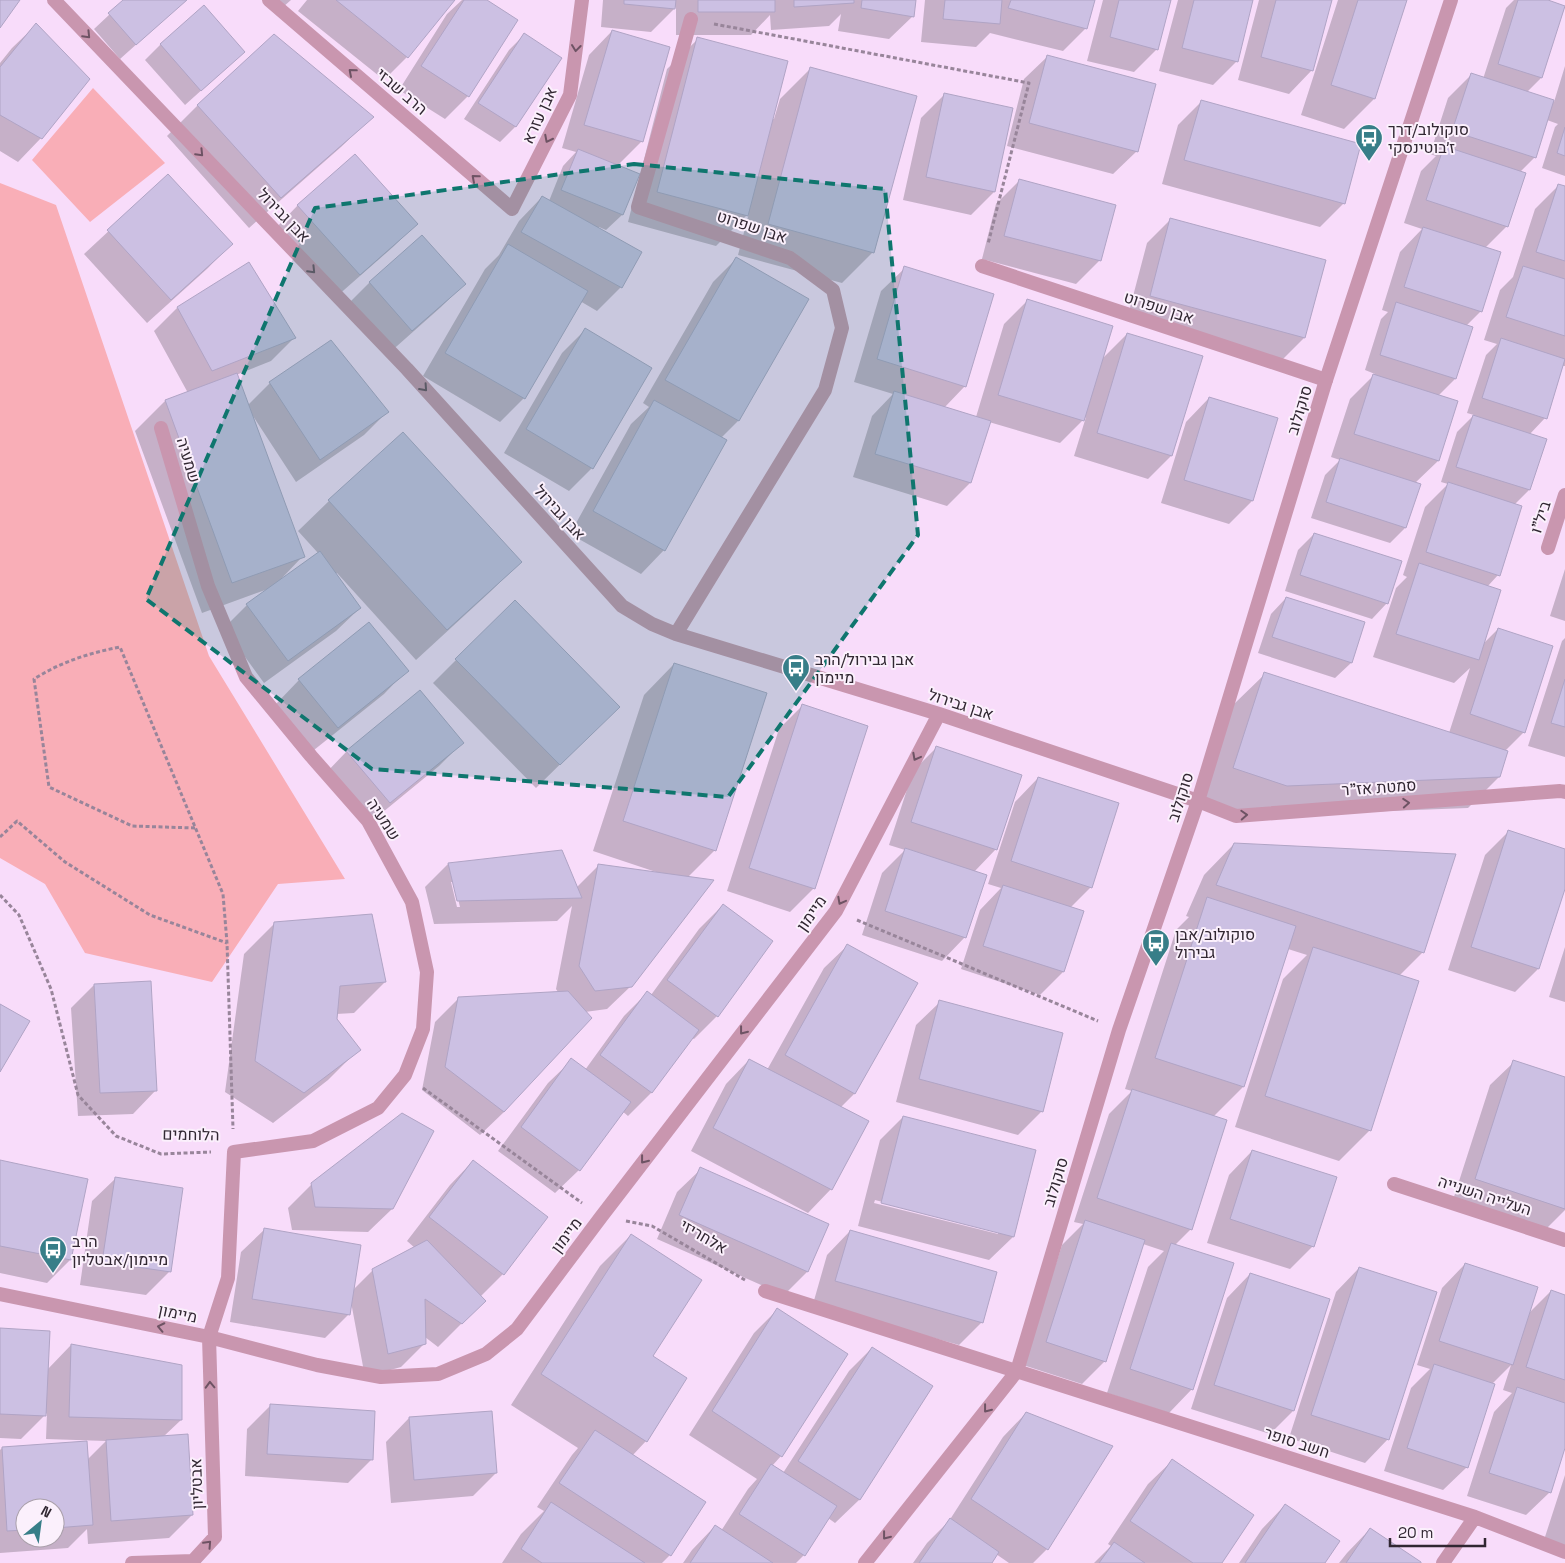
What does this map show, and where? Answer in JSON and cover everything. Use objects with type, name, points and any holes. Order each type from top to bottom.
[{"type":"street","name":"אבן גבירול","points":[[54,0],[407,369],[622,606],[652,624],[676,634],[939,714],[1198,801]]},
{"type":"street","name":"הרב שבזי","points":[[269,0],[512,209]]},
{"type":"street","name":"אבן עזרא","points":[[512,209],[570,95],[582,0]]},
{"type":"street","name":"סוקולוב","points":[[865,1563],[1017,1371],[1119,1030],[1198,801],[1326,380],[1452,0]]},
{"type":"street","name":"אבן שפרוט","points":[[676,634],[826,390],[842,328],[833,290],[790,258],[638,207],[691,19]]},
{"type":"street","name":"אבן שפרוט","points":[[982,266],[1326,380]]},
{"type":"street","name":"שמעיה","points":[[161,428],[208,586],[246,677],[368,821],[412,902],[427,972],[423,1029],[405,1074],[378,1108],[313,1140],[234,1152]]},
{"type":"street","name":"ביל\"ו","points":[[1548,548],[1565,495]]},
{"type":"street","name":"מיימון","points":[[0,1294],[209,1337],[317,1366],[381,1377],[438,1374],[486,1354],[517,1329],[836,911],[939,714]]},
{"type":"street","name":"סמטת אז\"ר","points":[[1198,801],[1236,816],[1565,792]]},
{"type":"street","name":"הלוחמים","points":[[209,1337],[228,1278],[234,1152]]},
{"type":"street","name":"העלייה השנייה","points":[[1394,1184],[1565,1240]]},
{"type":"street","points":[[764,1292],[1017,1371]]},
{"type":"street","name":"אבטליון","points":[[132,1563],[193,1561],[215,1537],[209,1337]]},
{"type":"street","name":"חשב סופר","points":[[1017,1371],[1475,1517],[1565,1552]]},
{"type":"street","points":[[1443,1563],[1475,1517]]},
{"type":"path","points":[[691,19],[1029,83],[982,266]]},
{"type":"path","points":[[195,828],[132,826],[49,787],[34,678],[50,668],[88,653],[120,647],[223,894],[227,943],[234,1152]]},
{"type":"path","points":[[0,837],[16,821],[65,862],[150,915],[227,943]]},
{"type":"path","name":"הלוחמים","points":[[0,895],[18,915],[51,989],[78,1095],[116,1136],[161,1154],[234,1152]]},
{"type":"path","points":[[836,911],[922,949],[1119,1030]]},
{"type":"path","name":"אלחריזי","points":[[405,1074],[601,1217],[652,1226],[764,1292]]},
{"type":"highlighted area","points":[[634,164],[885,189],[918,535],[728,797],[372,769],[146,599],[315,208]]},
{"type":"shaded area","points":[[93,88],[165,163],[90,222],[32,160]]},
{"type":"shaded area","points":[[0,183],[56,205],[209,656],[345,879],[278,884],[212,982],[85,953],[45,884],[0,858]]},
{"type":"building","points":[[0,0],[20,0],[0,28]]},
{"type":"building","points":[[123,0],[187,0],[136,45],[108,13]]},
{"type":"building","points":[[336,0],[455,0],[408,58]]},
{"type":"building","points":[[464,0],[487,0],[518,20],[469,97],[421,66]]},
{"type":"building","points":[[624,0],[676,0],[675,9],[624,4]]},
{"type":"building","points":[[698,0],[775,0],[775,12],[698,12]]},
{"type":"building","points":[[794,0],[854,0],[854,3],[794,7]]},
{"type":"building","points":[[862,0],[916,0],[914,17],[861,8]]},
{"type":"building","points":[[945,0],[1002,0],[1000,24],[943,19]]},
{"type":"building","points":[[1011,0],[1095,0],[1087,29],[1008,8]]},
{"type":"building","points":[[1119,0],[1171,0],[1158,50],[1110,37]]},
{"type":"building","points":[[1194,0],[1253,0],[1238,62],[1182,48]]},
{"type":"building","points":[[1276,0],[1332,0],[1313,71],[1261,57]]},
{"type":"building","points":[[1358,0],[1407,0],[1375,99],[1331,85]]},
{"type":"building","points":[[1518,0],[1548,0],[1565,6],[1542,78],[1498,64]]},
{"type":"building","points":[[204,5],[245,52],[201,91],[160,44]]},
{"type":"building","points":[[36,23],[90,79],[42,139],[0,115],[0,67]]},
{"type":"building","points":[[612,30],[670,47],[643,142],[584,125]]},
{"type":"building","points":[[524,33],[562,58],[516,127],[478,103]]},
{"type":"building","points":[[274,34],[374,117],[281,198],[197,105]]},
{"type":"building","points":[[697,37],[788,61],[748,216],[657,192]]},
{"type":"building","points":[[1047,55],[1156,84],[1138,152],[1029,123]]},
{"type":"building","points":[[810,67],[917,96],[874,253],[768,224]]},
{"type":"building","points":[[1471,73],[1554,100],[1536,158],[1452,131]]},
{"type":"building","points":[[944,93],[1013,108],[995,192],[926,177]]},
{"type":"building","points":[[1201,100],[1361,144],[1345,204],[1184,160]]},
{"type":"building","points":[[1565,127],[1565,156],[1557,153]]},
{"type":"building","points":[[1444,146],[1526,173],[1508,227],[1426,200]]},
{"type":"building","points":[[578,149],[640,174],[623,215],[561,190]]},
{"type":"building","points":[[355,154],[418,224],[360,275],[297,205]]},
{"type":"building","points":[[168,174],[233,244],[171,300],[107,230]]},
{"type":"building","points":[[1019,179],[1116,205],[1101,261],[1004,236]]},
{"type":"building","points":[[1558,184],[1565,186],[1565,261],[1536,252]]},
{"type":"building","points":[[542,196],[642,252],[622,288],[521,232]]},
{"type":"building","points":[[1170,218],[1326,260],[1305,338],[1150,296]]},
{"type":"building","points":[[1423,227],[1501,252],[1482,312],[1404,287]]},
{"type":"building","points":[[422,235],[466,284],[412,331],[369,282]]},
{"type":"building","points":[[508,244],[588,291],[525,399],[445,353]]},
{"type":"building","points":[[736,257],[809,299],[739,421],[665,380]]},
{"type":"building","points":[[249,262],[296,338],[212,371],[177,307]]},
{"type":"building","points":[[904,266],[994,294],[966,387],[877,359]]},
{"type":"building","points":[[1523,266],[1565,279],[1565,336],[1506,317]]},
{"type":"building","points":[[1027,299],[1113,326],[1084,421],[998,395]]},
{"type":"building","points":[[1396,302],[1473,327],[1456,379],[1380,355]]},
{"type":"building","points":[[585,328],[652,368],[593,469],[526,429]]},
{"type":"building","points":[[1127,333],[1203,356],[1172,456],[1097,433]]},
{"type":"building","points":[[1501,338],[1565,359],[1547,419],[1482,398]]},
{"type":"building","points":[[331,340],[389,412],[320,460],[269,382]]},
{"type":"building","points":[[237,373],[305,557],[232,583],[165,400]]},
{"type":"building","points":[[1373,374],[1458,401],[1439,461],[1354,434]]},
{"type":"building","points":[[894,391],[991,421],[971,483],[875,454]]},
{"type":"building","points":[[1209,397],[1278,418],[1253,501],[1184,480]]},
{"type":"building","points":[[654,400],[727,440],[665,551],[593,511]]},
{"type":"building","points":[[1473,415],[1547,439],[1530,490],[1456,467]]},
{"type":"building","points":[[403,432],[522,562],[447,630],[328,500]]},
{"type":"building","points":[[1340,458],[1421,484],[1406,528],[1326,502]]},
{"type":"building","points":[[1448,482],[1522,506],[1500,576],[1426,552]]},
{"type":"building","points":[[1314,533],[1402,561],[1388,604],[1300,575]]},
{"type":"building","points":[[320,551],[361,608],[288,661],[246,604]]},
{"type":"building","points":[[1419,563],[1501,590],[1479,660],[1396,634]]},
{"type":"building","points":[[1286,597],[1365,622],[1352,663],[1272,637]]},
{"type":"building","points":[[515,600],[620,707],[560,765],[455,659]]},
{"type":"building","points":[[369,622],[409,671],[338,728],[298,679]]},
{"type":"building","points":[[1498,628],[1553,646],[1525,733],[1470,714]]},
{"type":"building","points":[[674,663],[767,693],[716,851],[623,821]]},
{"type":"building","points":[[1264,672],[1508,751],[1500,777],[1287,786],[1233,768]]},
{"type":"building","points":[[1565,679],[1565,727],[1551,723]]},
{"type":"building","points":[[420,690],[464,743],[390,803],[346,751]]},
{"type":"building","points":[[802,704],[868,726],[815,889],[749,868]]},
{"type":"building","points":[[936,746],[1022,775],[997,850],[911,822]]},
{"type":"building","points":[[1038,777],[1119,803],[1092,888],[1011,861]]},
{"type":"building","points":[[1508,830],[1565,849],[1565,889],[1539,969],[1471,947]]},
{"type":"building","points":[[1234,843],[1456,854],[1424,953],[1216,885]]},
{"type":"building","points":[[905,848],[987,875],[966,938],[885,911]]},
{"type":"building","points":[[562,850],[582,898],[457,901],[448,863]]},
{"type":"building","points":[[598,864],[714,880],[632,987],[595,991],[579,966]]},
{"type":"building","points":[[1003,885],[1084,911],[1064,972],[983,946]]},
{"type":"building","points":[[1207,897],[1296,926],[1244,1087],[1155,1058]]},
{"type":"building","points":[[723,904],[773,941],[718,1017],[667,980]]},
{"type":"building","points":[[372,914],[386,982],[340,986],[337,1019],[361,1050],[304,1093],[255,1061],[274,922]]},
{"type":"building","points":[[847,944],[918,983],[855,1094],[785,1055]]},
{"type":"building","points":[[1313,947],[1419,981],[1371,1131],[1265,1096]]},
{"type":"building","points":[[151,981],[157,1091],[100,1093],[94,984]]},
{"type":"building","points":[[568,991],[592,1018],[504,1112],[445,1067],[458,997]]},
{"type":"building","points":[[647,991],[699,1030],[652,1093],[600,1055]]},
{"type":"building","points":[[939,1000],[1063,1033],[1043,1112],[919,1079]]},
{"type":"building","points":[[0,1004],[30,1021],[0,1072]]},
{"type":"building","points":[[571,1058],[631,1102],[580,1171],[521,1127]]},
{"type":"building","points":[[749,1059],[869,1121],[832,1190],[713,1128]]},
{"type":"building","points":[[1513,1060],[1565,1077],[1565,1209],[1475,1179]]},
{"type":"building","points":[[1132,1089],[1227,1120],[1192,1230],[1097,1198]]},
{"type":"building","points":[[402,1113],[434,1131],[393,1209],[315,1207],[311,1183]]},
{"type":"building","points":[[903,1116],[1036,1150],[1014,1237],[881,1203]]},
{"type":"building","points":[[1252,1150],[1337,1177],[1314,1247],[1230,1219]]},
{"type":"building","points":[[0,1160],[88,1179],[71,1260],[0,1246]]},
{"type":"building","points":[[473,1160],[548,1217],[504,1275],[429,1217]]},
{"type":"building","points":[[700,1167],[829,1224],[808,1272],[679,1215]]},
{"type":"building","points":[[115,1177],[183,1188],[171,1272],[102,1262]]},
{"type":"building","points":[[1085,1220],[1145,1240],[1106,1362],[1046,1342]]},
{"type":"building","points":[[264,1228],[361,1245],[350,1315],[252,1299]]},
{"type":"building","points":[[850,1230],[997,1272],[983,1323],[835,1281]]},
{"type":"building","points":[[631,1234],[702,1280],[653,1356],[687,1378],[647,1442],[541,1374]]},
{"type":"building","points":[[427,1240],[486,1301],[462,1324],[425,1299],[426,1344],[388,1354],[372,1269]]},
{"type":"building","points":[[1171,1243],[1234,1263],[1193,1390],[1130,1369]]},
{"type":"building","points":[[1465,1263],[1538,1287],[1513,1365],[1439,1341]]},
{"type":"building","points":[[1359,1267],[1437,1292],[1389,1440],[1311,1415]]},
{"type":"building","points":[[1250,1273],[1330,1299],[1294,1411],[1214,1385]]},
{"type":"building","points":[[1551,1290],[1565,1295],[1565,1380],[1526,1367]]},
{"type":"building","points":[[777,1308],[848,1354],[782,1457],[712,1411]]},
{"type":"building","points":[[0,1328],[50,1331],[46,1416],[0,1414]]},
{"type":"building","points":[[71,1344],[182,1365],[182,1420],[69,1417]]},
{"type":"building","points":[[872,1347],[933,1386],[860,1500],[798,1461]]},
{"type":"building","points":[[1434,1364],[1495,1384],[1468,1468],[1407,1448]]},
{"type":"building","points":[[1517,1387],[1565,1403],[1565,1448],[1551,1493],[1489,1473]]},
{"type":"building","points":[[270,1404],[375,1411],[373,1460],[267,1454]]},
{"type":"building","points":[[492,1411],[497,1473],[414,1480],[409,1417]]},
{"type":"building","points":[[1026,1412],[1113,1446],[1048,1550],[971,1499]]},
{"type":"building","points":[[595,1430],[706,1502],[671,1556],[559,1483]]},
{"type":"building","points":[[188,1434],[193,1515],[111,1521],[106,1440]]},
{"type":"building","points":[[87,1441],[93,1525],[65,1527],[65,1498],[15,1498],[15,1531],[7,1531],[2,1447]]},
{"type":"building","points":[[1172,1459],[1254,1515],[1222,1563],[1193,1563],[1130,1521]]},
{"type":"building","points":[[771,1464],[837,1506],[805,1556],[739,1514]]},
{"type":"building","points":[[551,1502],[645,1563],[542,1563],[521,1549]]},
{"type":"building","points":[[1285,1504],[1340,1541],[1325,1563],[1245,1563]]},
{"type":"building","points":[[950,1518],[999,1552],[992,1563],[919,1563]]},
{"type":"building","points":[[715,1525],[773,1563],[690,1563]]},
{"type":"building","points":[[1370,1528],[1421,1562],[1421,1563],[1346,1563]]},
{"type":"building","points":[[1114,1542],[1145,1563],[1099,1563]]},
{"type":"place","name":"סוקולוב/דרך ז׳בוטינסקי","points":[[1369,162]]},
{"type":"place","name":"אבן גבירול/הרב מיימון","points":[[796,692]]},
{"type":"place","name":"סוקולוב/אבן גבירול","points":[[1156,967]]},
{"type":"place","name":"הרב מיימון/אבטליון","points":[[53,1274]]}]
